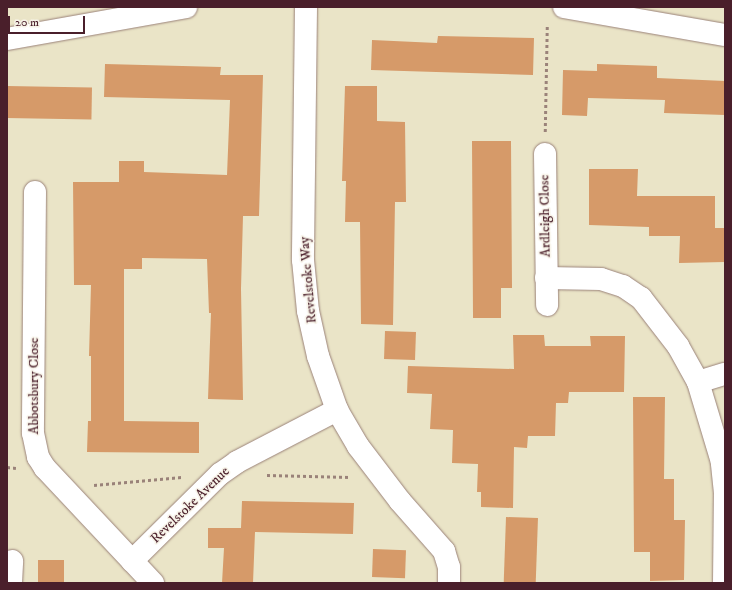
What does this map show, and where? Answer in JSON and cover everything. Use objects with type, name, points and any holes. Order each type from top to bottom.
[{"type":"street","points":[[7,39],[186,7]]},
{"type":"street","name":"Revelstoke Way","points":[[306,7],[303,260],[309,319],[318,356],[337,410],[358,446],[382,478],[444,551],[449,567],[449,583]]},
{"type":"street","points":[[564,7],[725,35]]},
{"type":"street","name":"Ardleigh Close","points":[[545,154],[547,306]]},
{"type":"street","name":"Abbotsbury Close","points":[[35,192],[33,433],[38,457],[63,488],[153,583]]},
{"type":"street","name":"Ardleigh Close","points":[[546,278],[601,279],[623,286],[641,298],[678,346],[698,382],[722,462],[725,493],[724,583]]},
{"type":"street","points":[[698,382],[725,374]]},
{"type":"street","name":"Revelstoke Avenue","points":[[132,561],[220,474],[237,462],[337,410]]},
{"type":"street","points":[[11,583],[12,561]]},
{"type":"path","points":[[545,154],[547,20]]},
{"type":"path","points":[[63,488],[220,474]]},
{"type":"path","points":[[258,475],[382,478]]},
{"type":"building","points":[[438,36],[534,38],[533,75],[371,70],[372,40],[437,43]]},
{"type":"building","points":[[105,64],[221,67],[220,75],[263,75],[259,216],[243,216],[241,289],[243,400],[208,399],[211,313],[209,313],[207,259],[142,258],[142,269],[124,269],[124,421],[199,422],[199,453],[87,452],[88,421],[91,421],[91,356],[89,356],[91,285],[74,285],[73,182],[119,182],[119,161],[144,161],[144,172],[227,175],[230,100],[104,97]]},
{"type":"building","points":[[597,64],[657,66],[657,78],[725,81],[725,115],[664,113],[665,100],[588,98],[587,116],[562,115],[563,70],[597,71]]},
{"type":"building","points":[[7,86],[92,87],[91,119],[7,118]]},
{"type":"building","points":[[345,86],[377,86],[377,121],[405,122],[406,202],[395,202],[393,325],[361,324],[360,222],[345,222],[346,181],[342,181]]},
{"type":"building","points":[[472,141],[511,141],[512,288],[501,288],[501,318],[473,318]]},
{"type":"building","points":[[589,169],[638,169],[637,196],[715,196],[715,228],[725,228],[725,262],[679,263],[680,236],[649,236],[649,227],[589,225]]},
{"type":"building","points":[[385,331],[416,332],[415,360],[384,359]]},
{"type":"building","points":[[513,335],[544,335],[545,346],[591,346],[590,336],[625,336],[624,392],[569,392],[568,403],[556,403],[555,436],[528,436],[527,448],[514,447],[513,508],[481,507],[481,492],[477,492],[478,464],[452,463],[453,430],[430,429],[432,394],[407,393],[408,366],[514,369]]},
{"type":"building","points":[[633,397],[665,397],[664,479],[674,479],[674,520],[685,520],[684,580],[650,581],[650,552],[634,552]]},
{"type":"building","points":[[242,501],[354,503],[353,534],[255,532],[253,583],[222,583],[224,548],[208,548],[208,528],[241,528]]},
{"type":"building","points":[[506,517],[538,518],[536,583],[504,583]]},
{"type":"building","points":[[373,549],[406,550],[405,578],[372,577]]},
{"type":"building","points":[[38,560],[64,560],[64,583],[38,583]]}]
